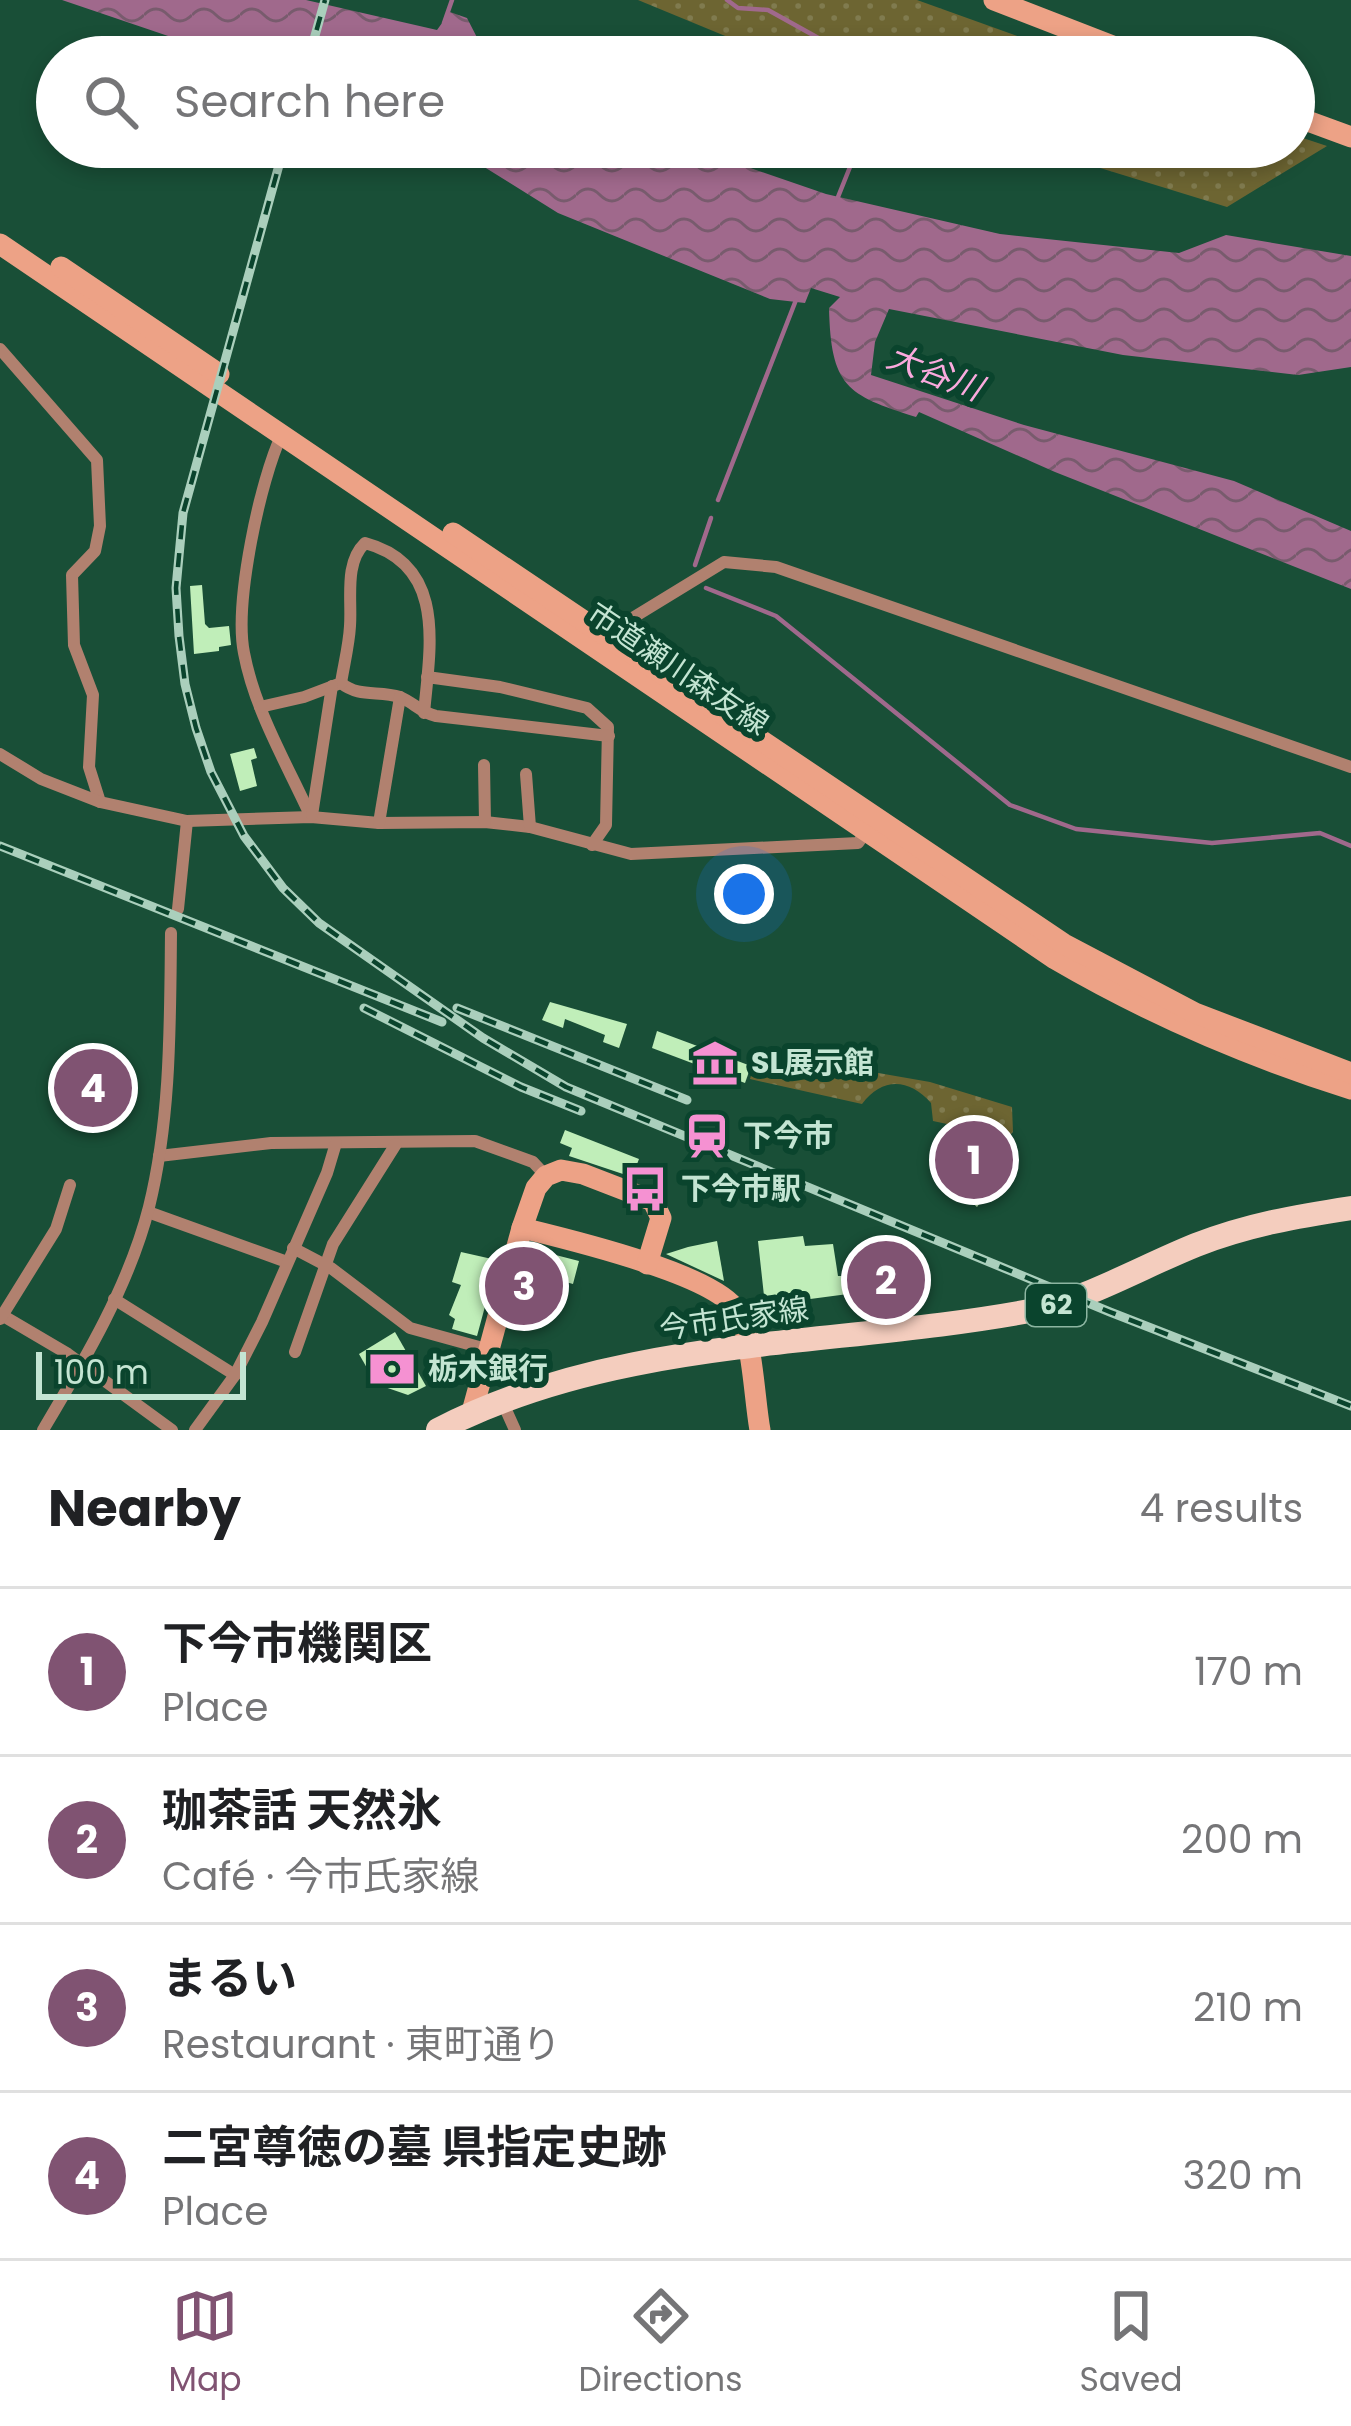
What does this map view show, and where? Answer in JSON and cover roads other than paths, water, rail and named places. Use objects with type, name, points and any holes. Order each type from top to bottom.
[{"type":"main road","name":"今市氏家線","points":[[472,1412],[618,1368],[1040,1309],[1250,1226],[1351,1208]]},
{"type":"main road","name":"62","points":[[437,1430],[472,1412]]},
{"type":"street","points":[[994,0],[1087,36]]},
{"type":"street","points":[[1315,124],[1351,137]]},
{"type":"street","name":"市道瀬川森友線","points":[[0,227],[598,642]]},
{"type":"street","name":"市道瀬川森友線","points":[[0,244],[870,825],[1055,959],[1114,994],[1224,1044],[1351,1089]]},
{"type":"street","points":[[0,349],[97,460],[100,526],[95,550],[71,575],[74,645],[93,695],[89,767],[100,802]]},
{"type":"street","points":[[282,434],[252,541],[243,649],[260,707],[311,817]]},
{"type":"street","points":[[311,817],[350,631],[351,574],[364,543],[387,549],[409,564],[431,614],[424,713]]},
{"type":"street","points":[[598,642],[724,562],[776,567],[1351,767]]},
{"type":"street","points":[[428,677],[500,687],[587,708],[608,727],[606,824],[592,845]]},
{"type":"street","points":[[260,707],[337,684],[351,691],[400,697],[424,713],[609,736]]},
{"type":"street","points":[[379,823],[400,697]]},
{"type":"street","points":[[0,754],[41,779],[100,802],[188,821],[311,817],[379,823],[485,822],[530,827],[631,854],[858,843],[870,825]]},
{"type":"street","points":[[484,766],[485,822]]},
{"type":"street","points":[[526,774],[530,827]]},
{"type":"street","points":[[178,909],[188,821]]},
{"type":"street","name":"市道瀬川森友線","points":[[870,825],[1082,954],[1195,1013],[1351,1073]]},
{"type":"street","points":[[43,1430],[114,1299],[148,1211],[159,1156],[170,1032],[171,933]]},
{"type":"street","points":[[159,1156],[271,1143],[475,1141],[533,1162],[546,1176]]},
{"type":"street","points":[[195,1430],[235,1375],[327,1173],[336,1143]]},
{"type":"street","points":[[295,1352],[344,1223],[396,1144]]},
{"type":"street","points":[[472,1412],[522,1228],[536,1188],[546,1176],[561,1170],[583,1174],[653,1201],[661,1218],[647,1264]]},
{"type":"street","points":[[70,1185],[56,1229],[1,1316],[82,1364],[163,1428]]},
{"type":"street","points":[[148,1211],[326,1264],[410,1328],[490,1350]]},
{"type":"street","points":[[522,1228],[647,1264],[724,1297],[740,1317],[760,1430]]},
{"type":"street","points":[[114,1299],[235,1375]]},
{"type":"street","points":[[502,1401],[515,1430]]},
{"type":"water","points":[[62,0],[306,0],[437,30],[450,12],[467,18],[476,36],[168,36]]},
{"type":"water","points":[[486,168],[750,168],[826,194],[1000,234],[1179,253],[1226,235],[1351,256],[1351,367],[1298,375],[1123,355],[889,309],[875,342],[871,375],[1024,425],[1234,481],[1351,531],[1351,589],[1055,472],[919,412],[916,417],[873,402],[847,384],[839,371],[829,308],[840,297],[811,288],[805,303],[770,299],[558,213]]},
{"type":"waterway","points":[[444,23],[452,0]]},
{"type":"waterway","points":[[727,0],[738,8],[768,10],[815,36]]},
{"type":"waterway","points":[[838,197],[850,168]]},
{"type":"waterway","points":[[718,500],[796,300]]},
{"type":"waterway","points":[[695,565],[711,518]]},
{"type":"waterway","points":[[706,588],[776,616],[1010,805],[1076,829],[1212,843],[1320,833],[1351,846]]},
{"type":"railway","points":[[315,36],[325,0]]},
{"type":"railway","points":[[278,168],[183,513],[176,588],[185,684],[211,772],[244,836],[283,888],[319,923],[483,1038],[566,1087],[1110,1312],[1351,1406]]},
{"type":"railway","points":[[0,846],[442,1022]]},
{"type":"railway","points":[[364,1008],[521,1087],[581,1111]]},
{"type":"railway","points":[[457,1008],[687,1100]]},
{"type":"place","name":"SL展示館","points":[[715,1063]]},
{"type":"place","name":"二宮尊徳の墓 県指定史跡","points":[[93,1088]]},
{"type":"place","name":"下今市","points":[[707,1136]]},
{"type":"place","name":"下今市機関区","points":[[974,1160]]},
{"type":"place","name":"下今市駅","points":[[645,1189]]},
{"type":"place","name":"珈茶話 天然氷","points":[[886,1280]]},
{"type":"place","name":"まるい","points":[[524,1286]]},
{"type":"place","name":"栃木銀行","points":[[392,1369]]},
{"type":"water label","name":"大谷川","points":[[935,372]]}]
